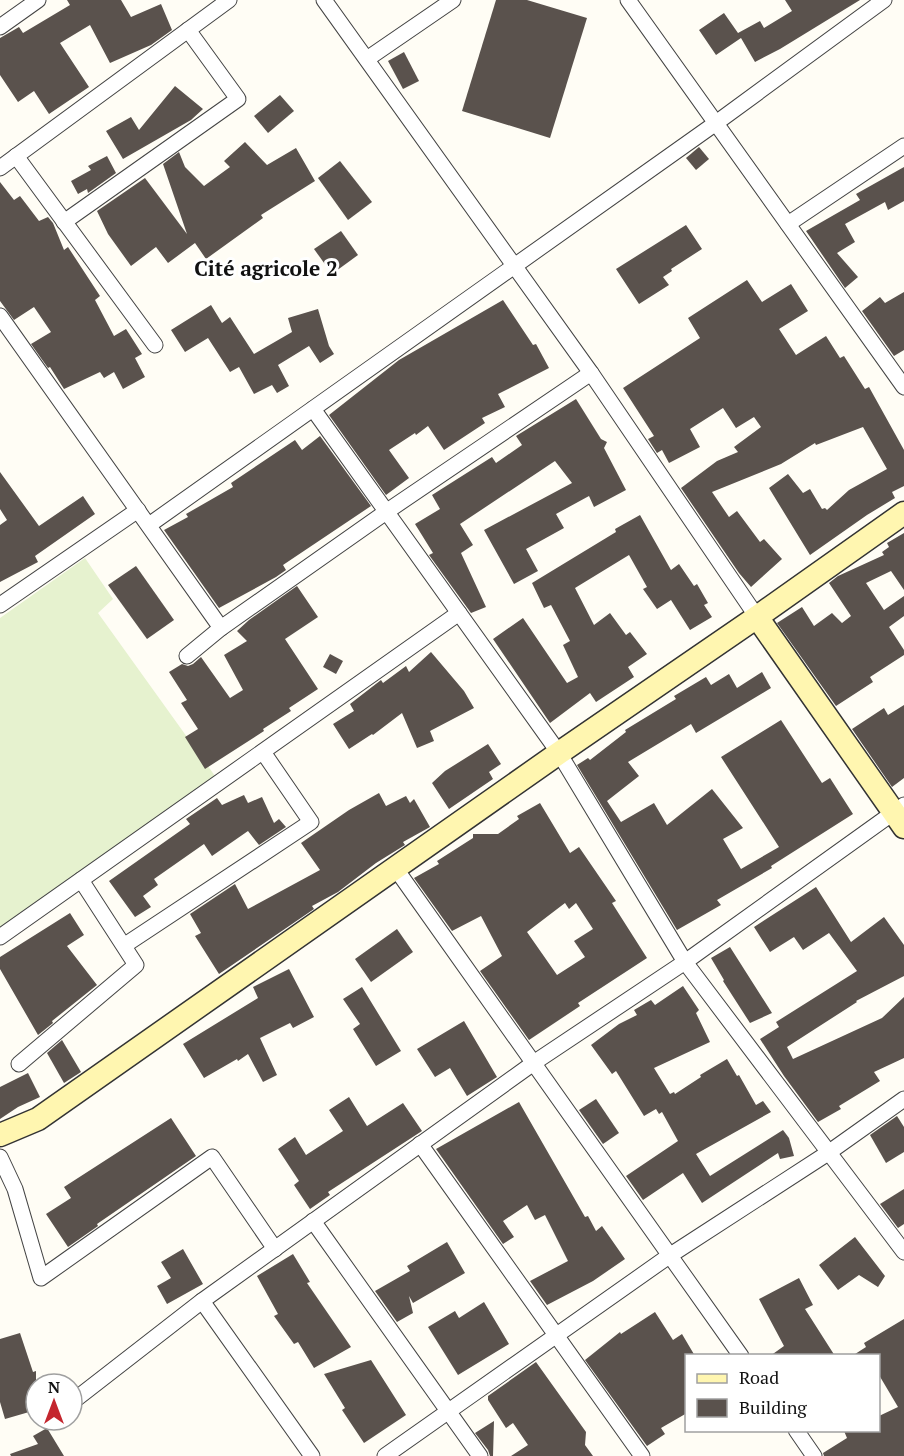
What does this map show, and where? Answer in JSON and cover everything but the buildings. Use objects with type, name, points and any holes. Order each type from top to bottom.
[{"type":"main road","points":[[0,1135],[38,1119],[904,513]]},
{"type":"main road","points":[[757,617],[900,815]]},
{"type":"street","points":[[0,27],[38,0]]},
{"type":"street","points":[[0,168],[229,0]]},
{"type":"street","points":[[324,0],[591,373],[757,617]]},
{"type":"street","points":[[366,59],[453,0]]},
{"type":"street","points":[[628,0],[904,387]]},
{"type":"street","points":[[149,525],[716,123],[884,0]]},
{"type":"street","points":[[64,222],[238,99],[188,30]]},
{"type":"street","points":[[788,224],[904,146]]},
{"type":"street","points":[[16,156],[155,345]]},
{"type":"street","points":[[2,322],[222,628]]},
{"type":"street","points":[[187,656],[222,628],[386,512],[591,373]]},
{"type":"street","points":[[313,409],[559,753],[685,962],[904,1252]]},
{"type":"street","points":[[0,605],[138,510]]},
{"type":"street","points":[[0,937],[459,613]]},
{"type":"street","points":[[125,945],[311,822],[263,752]]},
{"type":"street","points":[[84,1393],[202,1301],[535,1062],[900,815]]},
{"type":"street","points":[[396,868],[740,1354]]},
{"type":"street","points":[[19,1064],[136,965],[81,880]]},
{"type":"street","points":[[385,1456],[669,1256],[828,1153],[904,1099]]},
{"type":"street","points":[[420,1144],[642,1456]]},
{"type":"street","points":[[0,1157],[15,1188],[41,1278],[212,1157],[275,1249]]},
{"type":"street","points":[[313,1221],[480,1456]]},
{"type":"street","points":[[202,1301],[312,1456]]},
{"type":"street","points":[[797,1432],[814,1456]]},
{"type":"green space","points":[[85,558],[113,599],[98,613],[215,776],[0,929],[0,618]]},
{"type":"district","name":"Cité agricole 2","points":[[266,268]]}]
